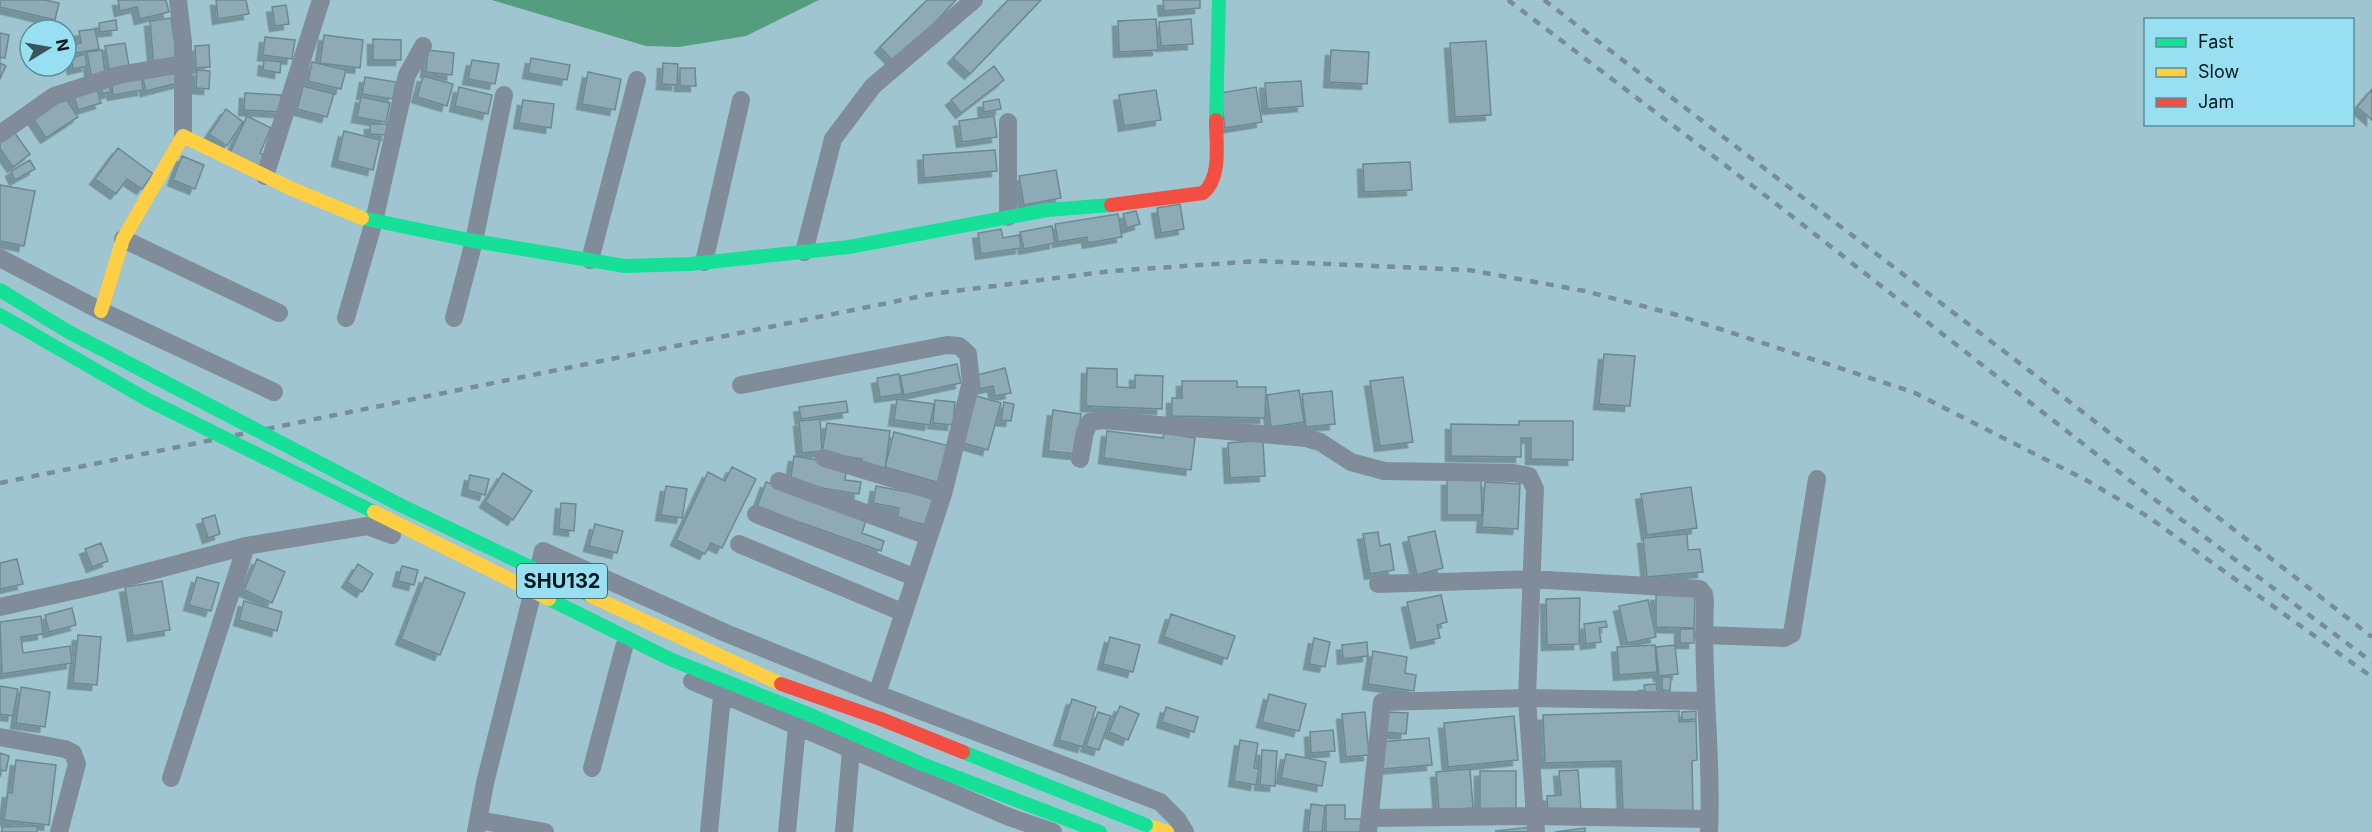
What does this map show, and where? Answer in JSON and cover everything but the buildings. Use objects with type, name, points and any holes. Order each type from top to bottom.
[{"type":"main road","points":[[101,311],[123,239],[183,136],[357,217],[474,241],[625,266],[704,262],[849,247],[1047,210],[1115,205],[1203,193],[1212,186],[1215,173],[1219,0]]},
{"type":"main road","name":"SHU132","points":[[0,290],[84,341],[379,494],[701,649],[778,683],[881,719],[1167,832]]},
{"type":"main road","name":"SHU132","points":[[0,315],[148,400],[670,659],[813,716],[922,764],[1100,832]]},
{"type":"street","points":[[178,0],[183,64],[183,136]]},
{"type":"street","points":[[265,176],[321,0]]},
{"type":"street","points":[[804,252],[833,139],[873,86],[974,0]]},
{"type":"street","points":[[346,318],[374,221],[407,75],[423,46]]},
{"type":"street","points":[[0,134],[54,96],[119,75],[183,64]]},
{"type":"street","points":[[590,260],[637,80]]},
{"type":"street","points":[[454,318],[474,241],[504,95]]},
{"type":"street","points":[[704,262],[741,100]]},
{"type":"street","points":[[1008,122],[1008,217]]},
{"type":"street","points":[[123,239],[279,313]]},
{"type":"street","points":[[0,258],[101,311],[274,392]]},
{"type":"street","points":[[0,327],[26,343]]},
{"type":"street","points":[[741,385],[948,345],[959,346],[968,354],[971,382],[943,494],[902,612],[877,694]]},
{"type":"street","points":[[1080,459],[1085,432],[1090,423],[1102,420],[1306,438],[1320,442],[1351,462],[1384,471],[1514,473],[1529,476],[1534,489],[1527,698],[1535,824]]},
{"type":"street","points":[[824,458],[943,494]]},
{"type":"street","points":[[1703,635],[1784,638],[1791,634],[1817,479]]},
{"type":"street","points":[[779,481],[928,536]]},
{"type":"street","points":[[756,514],[914,578]]},
{"type":"street","points":[[0,607],[94,586],[246,546],[367,526],[378,528],[722,696],[851,750],[1008,825],[1053,832]]},
{"type":"street","points":[[739,544],[902,612]]},
{"type":"street","points":[[171,778],[246,546]]},
{"type":"street","points":[[545,832],[477,826],[529,600],[543,551],[729,634],[877,694],[1160,802],[1177,819],[1185,832]]},
{"type":"street","points":[[1378,585],[1530,579],[1700,589],[1704,594],[1705,602],[1703,635],[1705,701],[1711,790],[1709,825],[1369,825],[1382,702],[1527,698],[1705,701]]},
{"type":"street","points":[[592,768],[624,647]]},
{"type":"street","points":[[709,832],[722,696]]},
{"type":"street","points":[[787,832],[797,727]]},
{"type":"street","points":[[0,737],[64,749],[73,753],[77,764],[59,832]]},
{"type":"street","points":[[844,832],[851,750]]},
{"type":"shaded area","points":[[492,0],[819,0],[746,36],[679,47],[646,46]]},
{"type":"railway","points":[[1508,0],[1775,203],[2146,493],[2372,662]]},
{"type":"railway","points":[[1544,0],[2039,378],[2372,637]]},
{"type":"railway","points":[[0,483],[932,294],[1111,271],[1259,261],[1469,270],[1585,291],[1677,315],[1913,392],[2086,480],[2147,516],[2372,677]]},
{"type":"traffic: fast","points":[[1216,120],[1219,0]]},
{"type":"traffic: fast","points":[[362,218],[474,241],[625,266],[690,264],[849,247],[1047,210],[1111,205]]},
{"type":"traffic: fast","points":[[0,290],[67,331],[400,505],[591,596]]},
{"type":"traffic: fast","points":[[0,315],[148,400],[374,512]]},
{"type":"traffic: fast","points":[[549,599],[670,659],[813,716],[922,764],[1100,832]]},
{"type":"traffic: fast","points":[[963,752],[1146,825]]},
{"type":"traffic: slow","points":[[101,311],[123,239],[183,136],[290,188],[362,218]]},
{"type":"traffic: slow","points":[[374,512],[549,599]]},
{"type":"traffic: slow","points":[[591,596],[781,684]]},
{"type":"traffic: slow","points":[[1146,825],[1167,832]]},
{"type":"traffic: jam","points":[[1111,205],[1203,193],[1213,178],[1217,160],[1216,120]]},
{"type":"traffic: jam","points":[[781,684],[881,719],[963,752]]}]
